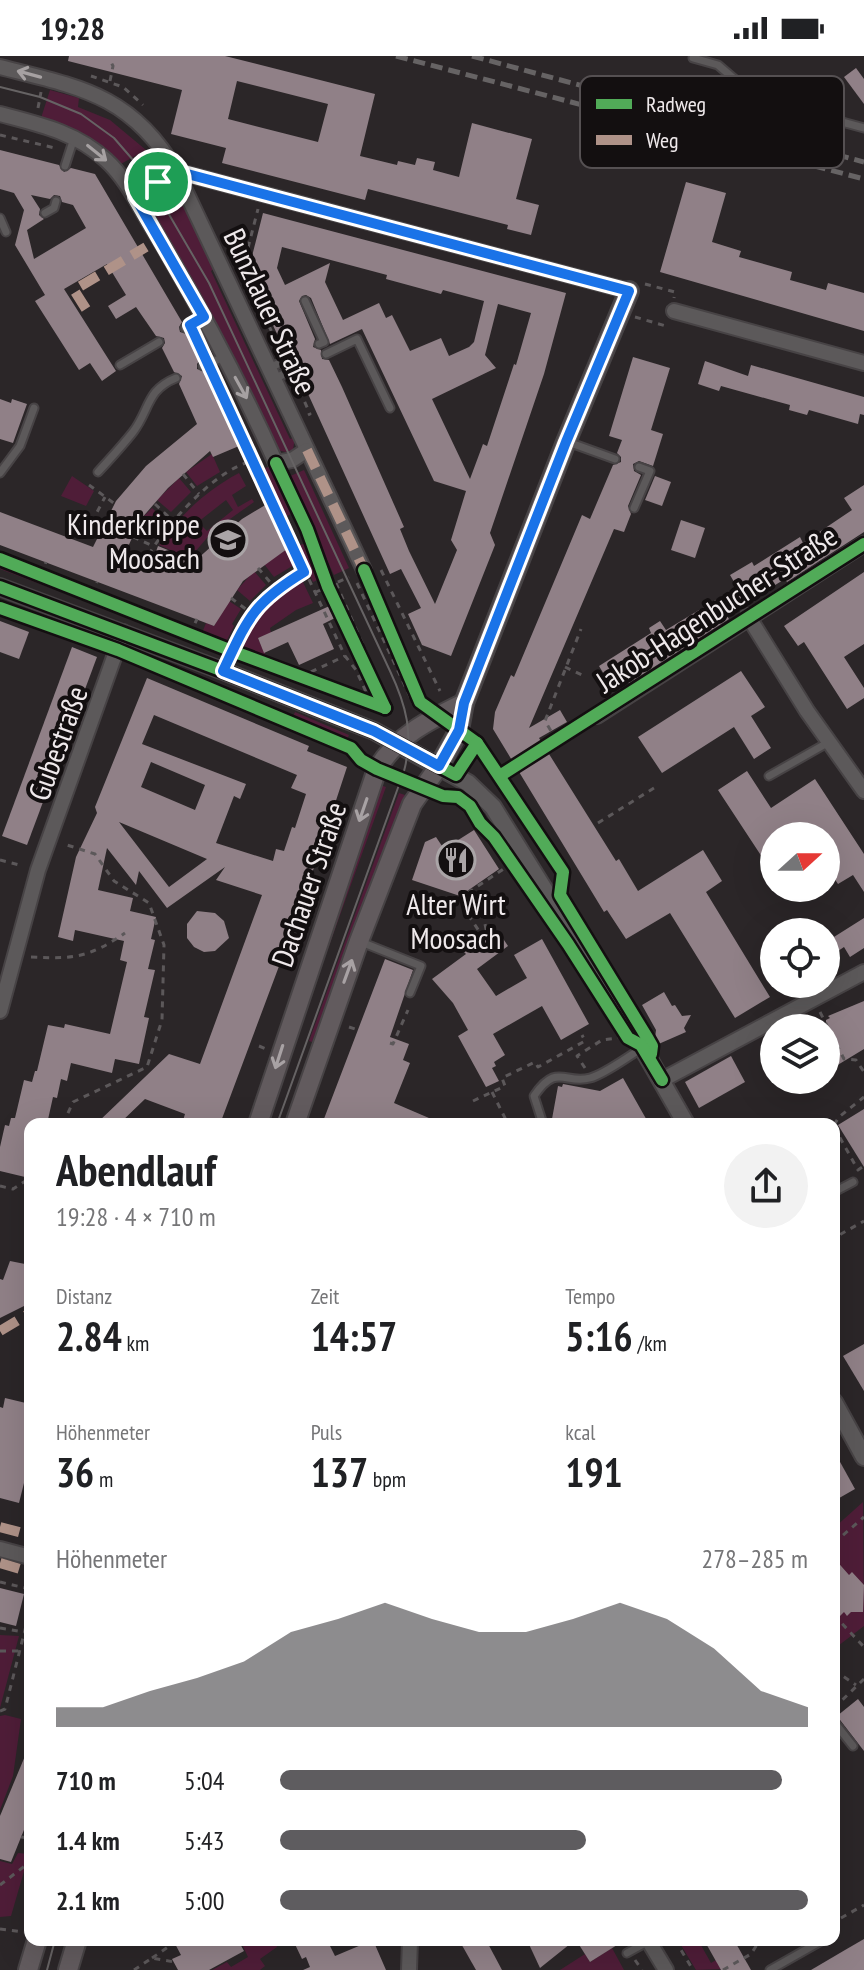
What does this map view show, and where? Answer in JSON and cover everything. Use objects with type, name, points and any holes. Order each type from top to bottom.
[{"type":"main road","points":[[297,1118],[359,941],[412,804],[439,766],[459,730],[464,703],[566,442],[635,287]]},
{"type":"main road","name":"Dachauer Straße","points":[[260,1118],[377,769],[398,742],[428,720],[464,703]]},
{"type":"main road","points":[[28,1970],[35,1946]]},
{"type":"main road","points":[[68,1970],[75,1946]]},
{"type":"street","name":"Bunzlauer Straße","points":[[0,67],[91,93],[126,113],[150,132],[176,171],[364,570]]},
{"type":"street","name":"Bunzlauer Straße","points":[[0,114],[34,123],[106,160],[135,197],[204,317],[276,463]]},
{"type":"street","points":[[135,197],[176,171],[398,230],[635,287]]},
{"type":"street","points":[[674,311],[864,363]]},
{"type":"street","points":[[276,463],[292,460],[307,450]]},
{"type":"street","name":"Jakob-Hagenbucher-Straße","points":[[597,716],[864,544]]},
{"type":"street","points":[[0,587],[123,632],[398,742],[468,783],[493,807],[642,1046],[683,1118]]},
{"type":"street","points":[[748,616],[864,791]]},
{"type":"street","name":"Gubestraße","points":[[0,1011],[38,870],[123,632]]},
{"type":"street","points":[[662,1080],[864,972]]},
{"type":"street","points":[[840,1413],[864,1457]]},
{"type":"street","points":[[0,1549],[24,1555]]},
{"type":"street","points":[[409,1970],[410,1946]]},
{"type":"street","points":[[652,1946],[666,1970]]},
{"type":"lane","points":[[693,58],[718,65],[731,76]]},
{"type":"lane","points":[[844,123],[864,128]]},
{"type":"lane","points":[[65,166],[72,144]]},
{"type":"lane","points":[[45,213],[54,208],[56,201]]},
{"type":"lane","points":[[0,218],[6,232]]},
{"type":"lane","points":[[305,301],[324,342],[319,344]]},
{"type":"lane","points":[[185,328],[204,317]]},
{"type":"lane","points":[[326,354],[357,339],[390,408]]},
{"type":"lane","points":[[120,365],[159,342]]},
{"type":"lane","points":[[206,365],[224,357]]},
{"type":"lane","points":[[272,373],[289,359]]},
{"type":"lane","points":[[272,373],[294,369]]},
{"type":"lane","points":[[98,472],[136,428],[145,406],[156,391],[163,383],[176,378]]},
{"type":"lane","points":[[0,473],[20,446],[34,408]]},
{"type":"lane","points":[[566,442],[615,459]]},
{"type":"lane","points":[[634,508],[650,471],[639,467]]},
{"type":"lane","points":[[769,776],[829,742]]},
{"type":"lane","points":[[359,941],[421,966],[410,993]]},
{"type":"lane","points":[[541,1118],[534,1096],[542,1084],[558,1076],[591,1078],[642,1046]]},
{"type":"lane","points":[[840,1189],[853,1182]]},
{"type":"lane","points":[[840,1730],[853,1746]]},
{"type":"lane","points":[[627,1953],[638,1946]]},
{"type":"lane","points":[[770,1970],[812,1946]]},
{"type":"path","points":[[110,60],[113,66],[110,81],[123,87]]},
{"type":"path","points":[[29,143],[44,78]]},
{"type":"path","points":[[0,135],[29,143],[72,144]]},
{"type":"path","points":[[242,271],[262,194]]},
{"type":"path","points":[[631,316],[669,327],[674,311],[675,292],[635,287]]},
{"type":"path","points":[[206,365],[345,656],[383,706]]},
{"type":"path","points":[[294,369],[310,414],[307,415]]},
{"type":"path","points":[[143,565],[152,546],[172,520],[199,494],[231,471],[252,461],[276,463]]},
{"type":"path","points":[[183,474],[199,494]]},
{"type":"path","points":[[89,485],[115,504]]},
{"type":"path","points":[[86,533],[105,497]]},
{"type":"path","points":[[155,504],[172,520]]},
{"type":"path","points":[[139,523],[159,537]]},
{"type":"path","points":[[133,537],[152,546]]},
{"type":"path","points":[[148,555],[174,563]]},
{"type":"path","points":[[148,555],[170,568]]},
{"type":"path","points":[[41,575],[46,562]]},
{"type":"path","points":[[258,568],[276,589]]},
{"type":"path","points":[[364,570],[416,703]]},
{"type":"path","points":[[223,671],[251,613],[276,589],[304,572]]},
{"type":"path","points":[[315,593],[329,582],[353,575],[416,703]]},
{"type":"path","points":[[92,594],[97,582]]},
{"type":"path","points":[[329,582],[383,706]]},
{"type":"path","points":[[231,598],[251,613]]},
{"type":"path","points":[[190,634],[197,619]]},
{"type":"path","points":[[557,741],[545,721],[581,629]]},
{"type":"path","points":[[300,677],[345,656]]},
{"type":"path","points":[[565,667],[582,675]]},
{"type":"path","points":[[545,749],[570,733]]},
{"type":"path","points":[[598,823],[654,788]]},
{"type":"path","points":[[49,839],[95,854],[114,881],[149,903],[164,945],[162,1020],[147,1067],[73,1102],[66,1118]]},
{"type":"path","points":[[503,850],[521,875]]},
{"type":"path","points":[[0,860],[38,870]]},
{"type":"path","points":[[476,902],[465,910],[483,937],[487,934],[484,919],[476,902],[469,892],[505,868]]},
{"type":"path","points":[[30,957],[69,959],[99,949],[125,933]]},
{"type":"path","points":[[814,999],[844,1059],[856,1060],[864,1072]]},
{"type":"path","points":[[390,1043],[393,1044],[408,1010]]},
{"type":"path","points":[[591,1078],[577,1056],[602,1040],[618,1039],[623,1030],[642,1046]]},
{"type":"path","points":[[473,1101],[505,1086],[502,1078],[535,1062],[538,1067],[585,1041],[582,1035]]},
{"type":"path","points":[[492,1092],[505,1118]]},
{"type":"path","points":[[838,1118],[864,1097]]},
{"type":"path","points":[[840,1137],[858,1170],[864,1166]]},
{"type":"path","points":[[0,1186],[13,1189],[24,1182]]},
{"type":"path","points":[[840,1236],[864,1221]]},
{"type":"path","points":[[840,1538],[864,1517]]},
{"type":"path","points":[[0,1582],[24,1588]]},
{"type":"path","points":[[840,1621],[864,1647]]},
{"type":"path","points":[[0,1628],[24,1632]]},
{"type":"path","points":[[0,1711],[5,1709],[24,1636]]},
{"type":"path","points":[[0,1651],[20,1651]]},
{"type":"path","points":[[840,1674],[856,1685]]},
{"type":"path","points":[[840,1702],[864,1679]]},
{"type":"path","points":[[0,1885],[24,1867]]},
{"type":"path","points":[[841,1918],[864,1905]]},
{"type":"path","points":[[0,1929],[24,1932]]},
{"type":"path","points":[[134,1970],[170,1946]]},
{"type":"path","points":[[679,1946],[693,1970]]},
{"type":"path","points":[[723,1970],[751,1954],[756,1946]]},
{"type":"path","points":[[152,1958],[174,1962]]},
{"type":"shaded area","points":[[50,90],[79,98],[78,107],[110,120],[146,150],[119,165],[83,137],[41,118]]},
{"type":"shaded area","points":[[158,155],[154,173],[139,183],[132,182],[126,173]]},
{"type":"shaded area","points":[[171,187],[180,190],[216,267],[211,271],[290,439],[295,437],[293,450],[277,450],[204,302],[152,212],[152,200]]},
{"type":"shaded area","points":[[212,454],[220,472],[197,486],[186,472]]},
{"type":"shaded area","points":[[270,466],[278,475],[295,512],[283,518],[261,470]]},
{"type":"shaded area","points":[[304,470],[349,568],[334,575],[288,477]]},
{"type":"shaded area","points":[[239,473],[246,486],[232,495],[238,507],[252,499],[254,502],[213,531],[181,568],[173,564],[177,553],[159,545],[196,503]],"holes":[[[226,500],[233,510],[207,531],[198,522]]]},
{"type":"shaded area","points":[[72,476],[94,491],[86,506],[61,496]]},
{"type":"shaded area","points":[[179,478],[191,492],[171,512],[157,500]]},
{"type":"shaded area","points":[[152,508],[164,519],[155,531],[140,520]]},
{"type":"shaded area","points":[[307,542],[320,579],[313,582],[296,547]]},
{"type":"shaded area","points":[[287,549],[294,565],[274,577],[264,564]]},
{"type":"shaded area","points":[[0,563],[58,585],[53,589],[0,569]]},
{"type":"shaded area","points":[[254,571],[266,585],[250,601],[237,590]]},
{"type":"shaded area","points":[[301,578],[313,603],[296,610],[270,628],[271,633],[258,638],[265,660],[239,649],[246,632],[243,630],[265,600],[269,603],[287,589],[286,586]]},
{"type":"shaded area","points":[[71,589],[121,610],[119,614],[74,595]]},
{"type":"shaded area","points":[[229,601],[241,609],[226,642],[202,633],[206,623],[214,626]]},
{"type":"shaded area","points":[[295,712],[349,735],[347,740],[293,717]]},
{"type":"shaded area","points":[[380,785],[386,787],[293,1046]]},
{"type":"shaded area","points":[[509,792],[555,863],[551,866],[505,795]]},
{"type":"shaded area","points":[[399,793],[405,795],[312,1042],[309,1041]]},
{"type":"shaded area","points":[[863,1502],[864,1626],[840,1644],[840,1523]]},
{"type":"shaded area","points":[[0,1635],[19,1636],[0,1708]]},
{"type":"shaded area","points":[[0,1716],[21,1719],[13,1776],[0,1810]]},
{"type":"shaded area","points":[[18,1853],[24,1854],[24,1871],[11,1916],[0,1917],[0,1861],[12,1864]]},
{"type":"shaded area","points":[[243,1946],[277,1947],[260,1959],[265,1966],[260,1970],[212,1970],[227,1962],[231,1967],[248,1957]]},
{"type":"shaded area","points":[[682,1946],[701,1946],[711,1963],[718,1959],[723,1969],[696,1970]]},
{"type":"shaded area","points":[[612,1948],[624,1970],[560,1970],[585,1954],[590,1962]]},
{"type":"building","points":[[69,56],[225,56],[375,94],[360,156],[397,165],[398,161],[415,165],[417,158],[435,162],[433,170],[459,177],[472,123],[532,139],[516,199],[539,205],[531,235],[507,229],[508,225],[368,189],[365,200],[222,163],[226,148],[171,134],[182,90],[68,61]],"holes":[[[237,81],[328,104],[318,142],[228,119]]]},
{"type":"building","points":[[856,68],[864,79],[864,104],[844,77]]},
{"type":"building","points":[[0,150],[59,165],[64,172],[71,168],[95,174],[182,322],[180,332],[188,334],[200,360],[197,369],[206,372],[239,446],[213,457],[210,451],[168,488],[140,520],[123,558],[150,568],[158,546],[195,561],[242,519],[267,504],[287,549],[243,581],[214,626],[0,545],[0,512],[93,547],[116,501],[146,466],[197,424],[179,384],[182,376],[174,372],[162,348],[164,338],[156,336],[136,307],[116,319],[108,306],[126,295],[107,264],[64,289],[116,371],[102,381],[90,363],[79,370],[35,301],[45,295],[15,245],[24,210],[14,193],[0,189]],"holes":[[[31,195],[50,199],[54,195],[60,196],[62,202],[73,205],[86,228],[34,259],[27,230],[44,219],[39,215],[40,209]]]},
{"type":"building","points":[[686,182],[726,193],[712,242],[741,251],[739,257],[792,272],[790,280],[826,290],[828,283],[864,293],[864,331],[660,272]]},
{"type":"building","points":[[263,213],[566,293],[544,374],[490,533],[495,545],[451,656],[422,645],[408,614],[421,608],[401,569],[390,574],[299,374],[302,366],[295,362],[293,354],[286,353],[248,272]],"holes":[[[282,247],[387,275],[386,279],[441,294],[443,290],[484,301],[474,342],[449,356],[441,338],[410,351],[392,315],[386,318],[379,303],[343,320],[325,282],[330,263],[285,285],[277,268]],[[302,296],[311,298],[330,344],[362,329],[434,481],[466,491],[451,540],[457,550],[435,604],[409,551],[400,529],[404,527],[342,387],[329,360],[322,359],[321,350],[313,347],[315,339],[299,301]],[[498,304],[531,313],[487,446],[483,444],[470,479],[432,399],[496,368],[485,355]]]},
{"type":"building","points":[[633,357],[670,368],[651,430],[663,434],[653,466],[639,461],[633,464],[634,471],[641,475],[628,506],[631,514],[624,532],[614,529],[529,728],[560,710],[567,722],[539,738],[638,891],[703,850],[722,881],[706,892],[760,981],[760,998],[768,998],[735,1018],[670,913],[626,939],[607,910],[604,912],[493,729],[495,712],[511,675],[514,677],[582,515],[590,519],[613,465],[621,462],[617,453],[622,440],[609,436]]},
{"type":"building","points":[[705,361],[748,376],[751,365],[864,397],[864,415],[860,414],[858,424],[809,410],[807,415],[789,410],[790,405],[721,386],[719,391],[698,384]]},
{"type":"building","points":[[0,399],[27,404],[13,443],[0,439]]},
{"type":"building","points":[[655,476],[671,482],[662,506],[645,500]]},
{"type":"building","points":[[864,485],[864,532],[787,582],[785,579],[726,615],[729,619],[629,683],[622,672],[608,681],[599,666],[651,633],[649,628],[660,621],[666,630],[737,587],[730,575],[752,562],[754,566],[800,537],[803,543],[852,510],[844,498]]},
{"type":"building","points":[[681,520],[705,528],[695,558],[671,550]]},
{"type":"building","points":[[864,572],[864,644],[844,657],[864,688],[864,698],[847,709],[804,642],[798,646],[784,626]]},
{"type":"building","points":[[334,604],[339,616],[323,624],[334,649],[299,665],[288,642],[264,653],[258,638]]},
{"type":"building","points":[[0,621],[29,632],[19,659],[0,652]]},
{"type":"building","points":[[72,647],[97,657],[27,845],[2,836]]},
{"type":"building","points":[[741,671],[765,707],[751,716],[771,748],[754,759],[734,727],[662,773],[638,737]]},
{"type":"building","points":[[147,678],[309,746],[307,751],[347,767],[300,910],[222,1118],[184,1118],[185,1114],[145,1099],[125,1118],[102,1118],[169,1054],[200,1064],[262,895],[216,880],[225,867],[167,908],[139,871],[136,885],[107,848],[98,890],[133,898],[130,911],[156,917],[151,939],[155,940],[148,969],[155,970],[144,1017],[149,1018],[139,1064],[115,1059],[112,1073],[71,1063],[67,1081],[61,1079],[57,1098],[53,1097],[48,1118],[24,1118],[24,1177],[0,1171],[0,1147],[5,1125],[9,1126],[11,1118],[15,1118],[24,1080],[32,1082],[37,1071],[48,1025],[64,1028],[65,1024],[110,1034],[127,962],[120,960],[124,941],[75,930],[73,941],[58,937],[76,857],[97,813],[95,807]],"holes":[[[154,715],[297,775],[291,788],[306,794],[284,851],[276,849],[273,861],[216,843],[234,796],[240,799],[246,784],[142,744]],[[151,762],[205,785],[195,810],[141,787]],[[119,822],[207,859],[169,887]]]},
{"type":"building","points":[[747,771],[771,808],[815,779],[864,854],[864,892],[853,875],[840,883],[840,822],[760,822],[760,854],[718,790]]},
{"type":"building","name":"Alter Wirt Moosach","points":[[474,830],[499,869],[460,896],[412,880],[425,842],[436,837],[444,849]]},
{"type":"building","points":[[197,911],[215,913],[224,921],[229,938],[215,951],[204,952],[194,947],[187,938],[187,924]]},
{"type":"building","points":[[864,918],[864,948],[850,957],[844,947],[840,950],[840,933]]},
{"type":"building","points":[[498,931],[508,946],[477,969],[496,996],[527,978],[514,955],[542,939],[589,1024],[561,1040],[542,1006],[493,1034],[505,1055],[494,1062],[496,1066],[492,1068],[499,1081],[486,1087],[458,1036],[468,1030],[453,1003],[432,979],[466,954],[462,950],[478,939],[481,943]]},
{"type":"building","points":[[385,959],[413,970],[390,1037],[409,1044],[403,1060],[410,1063],[394,1103],[429,1118],[324,1118]]},
{"type":"building","points":[[664,992],[682,1016],[691,1015],[684,1028],[686,1032],[654,1046],[656,1030],[642,1005]]},
{"type":"building","points":[[864,1001],[864,1049],[840,1064],[840,1014],[833,1014]]},
{"type":"building","points":[[731,1056],[745,1082],[699,1108],[685,1082]]},
{"type":"building","points":[[623,1078],[646,1118],[552,1118],[558,1086],[562,1087],[563,1084],[600,1091]]},
{"type":"building","points":[[864,1109],[864,1167],[840,1128],[840,1124]]},
{"type":"building","points":[[10,1261],[24,1264],[24,1306],[0,1318],[0,1279],[3,1280]]},
{"type":"building","points":[[864,1344],[864,1391],[843,1356]]},
{"type":"building","points":[[5,1398],[24,1403],[24,1483],[19,1503],[0,1498],[0,1407],[3,1408]]},
{"type":"building","points":[[840,1462],[855,1489],[840,1498]]},
{"type":"building","points":[[840,1565],[864,1585],[863,1612],[851,1612],[847,1616],[844,1612],[840,1616]]},
{"type":"building","points":[[0,1588],[24,1594],[16,1626],[0,1622]]},
{"type":"building","points":[[858,1699],[864,1707],[864,1751],[840,1720],[840,1714]]},
{"type":"building","points":[[24,1758],[24,1830],[11,1862],[0,1859],[0,1816]]},
{"type":"building","points":[[864,1939],[864,1970],[811,1970],[845,1950]]},
{"type":"building","points":[[176,1946],[241,1946],[244,1951],[209,1970],[178,1970],[172,1959],[181,1955]]},
{"type":"building","points":[[296,1946],[330,1946],[335,1956],[359,1946],[376,1946],[386,1970],[303,1970],[310,1967],[306,1957],[302,1959]]},
{"type":"building","points":[[462,1946],[489,1946],[502,1970],[476,1970]]},
{"type":"building","points":[[530,1946],[568,1946],[540,1968]]},
{"type":"building","points":[[580,1946],[615,1946],[590,1962]]},
{"type":"building","points":[[707,1946],[737,1946],[751,1970],[721,1970]]},
{"type":"tram line","points":[[0,87],[40,97],[81,114],[114,138],[146,175],[209,283],[390,671],[404,708],[408,732],[404,771],[279,1118]]},
{"type":"tram line","points":[[47,1970],[53,1946]]},
{"type":"railway","points":[[396,56],[580,104]]},
{"type":"railway","points":[[472,56],[580,85]]},
{"type":"railway","points":[[844,157],[864,162]]},
{"type":"railway","points":[[822,168],[864,179]]},
{"type":"marked path","points":[[86,309],[74,290],[146,247]]},
{"type":"marked path","points":[[307,450],[364,570]]},
{"type":"marked path","points":[[0,1331],[24,1317]]},
{"type":"marked path","points":[[0,1527],[24,1533]]},
{"type":"marked path","points":[[0,1563],[24,1570]]},
{"type":"cycle path","points":[[276,463],[307,529],[328,587],[385,708]]},
{"type":"cycle path","points":[[501,775],[864,544]]},
{"type":"cycle path","points":[[0,559],[385,708]]},
{"type":"cycle path","points":[[364,570],[420,702],[477,743],[563,872],[560,895],[648,1039],[652,1046],[651,1054]]},
{"type":"cycle path","points":[[0,587],[374,731],[456,775],[477,743]]},
{"type":"cycle path","points":[[0,608],[118,650],[351,748],[361,760],[377,769],[443,796],[458,797],[470,806],[480,823],[494,837],[628,1038],[641,1045],[662,1080]]},
{"type":"place","name":"Kinderkrippe Moosach","points":[[228,540]]},
{"type":"place","name":"Alter Wirt Moosach","points":[[456,860]]},
{"type":"route","points":[[176,171],[194,175],[629,291],[464,703],[459,730],[439,766],[374,731],[223,671],[251,613],[276,589],[304,572],[190,325],[204,317],[135,197],[158,182],[176,171]]}]
